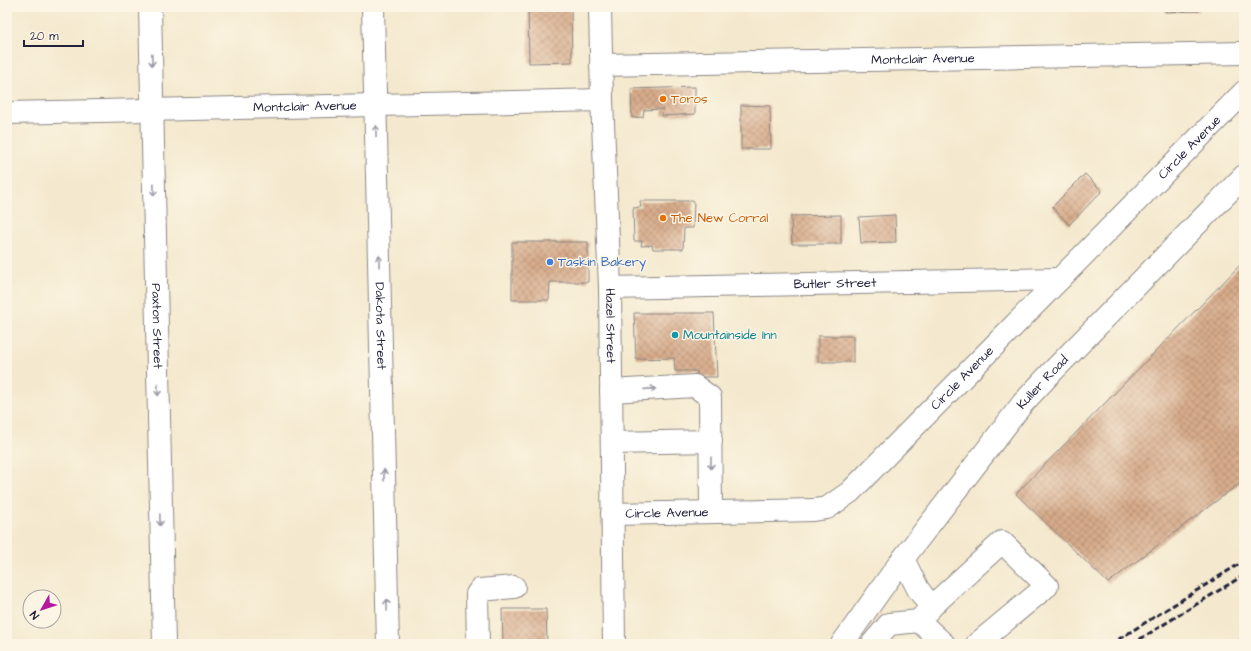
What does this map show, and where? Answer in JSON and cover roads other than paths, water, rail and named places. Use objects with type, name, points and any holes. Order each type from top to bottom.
[{"type":"street","name":"Paxton Street","points":[[150,7],[164,644]]},
{"type":"street","name":"Dakota Street","points":[[374,7],[388,644]]},
{"type":"street","name":"Hazel Street","points":[[600,7],[602,100],[610,288],[614,644]]},
{"type":"street","name":"Montclair Avenue","points":[[602,65],[1244,53]]},
{"type":"street","name":"Circle Avenue","points":[[612,514],[814,510],[827,508],[850,492],[1244,92]]},
{"type":"street","name":"Montclair Avenue","points":[[7,113],[602,100]]},
{"type":"street","name":"Kuller Road","points":[[842,644],[903,558],[1023,403],[1244,176]]},
{"type":"street","name":"Butler Street","points":[[610,288],[1060,280]]},
{"type":"street","points":[[611,391],[695,386],[710,397],[711,511]]},
{"type":"street","points":[[612,443],[711,441]]},
{"type":"street","points":[[872,644],[889,624],[925,614],[1002,542],[1047,586],[977,644]]},
{"type":"street","points":[[903,558],[918,589],[925,614],[944,644]]},
{"type":"street","points":[[478,644],[477,594],[480,590],[485,589],[514,587]]},
{"type":"street","name":"Kuller Road","points":[[830,644],[866,610]]},
{"type":"railway","points":[[1111,644],[1244,561]]},
{"type":"railway","points":[[1132,644],[1244,575]]},
{"type":"place","name":"Toros","points":[[663,99]]},
{"type":"place","name":"The New Corral","points":[[663,218]]},
{"type":"place","name":"Taskin Bakery","points":[[550,262]]},
{"type":"place","name":"Mountainside Inn","points":[[675,335]]}]
